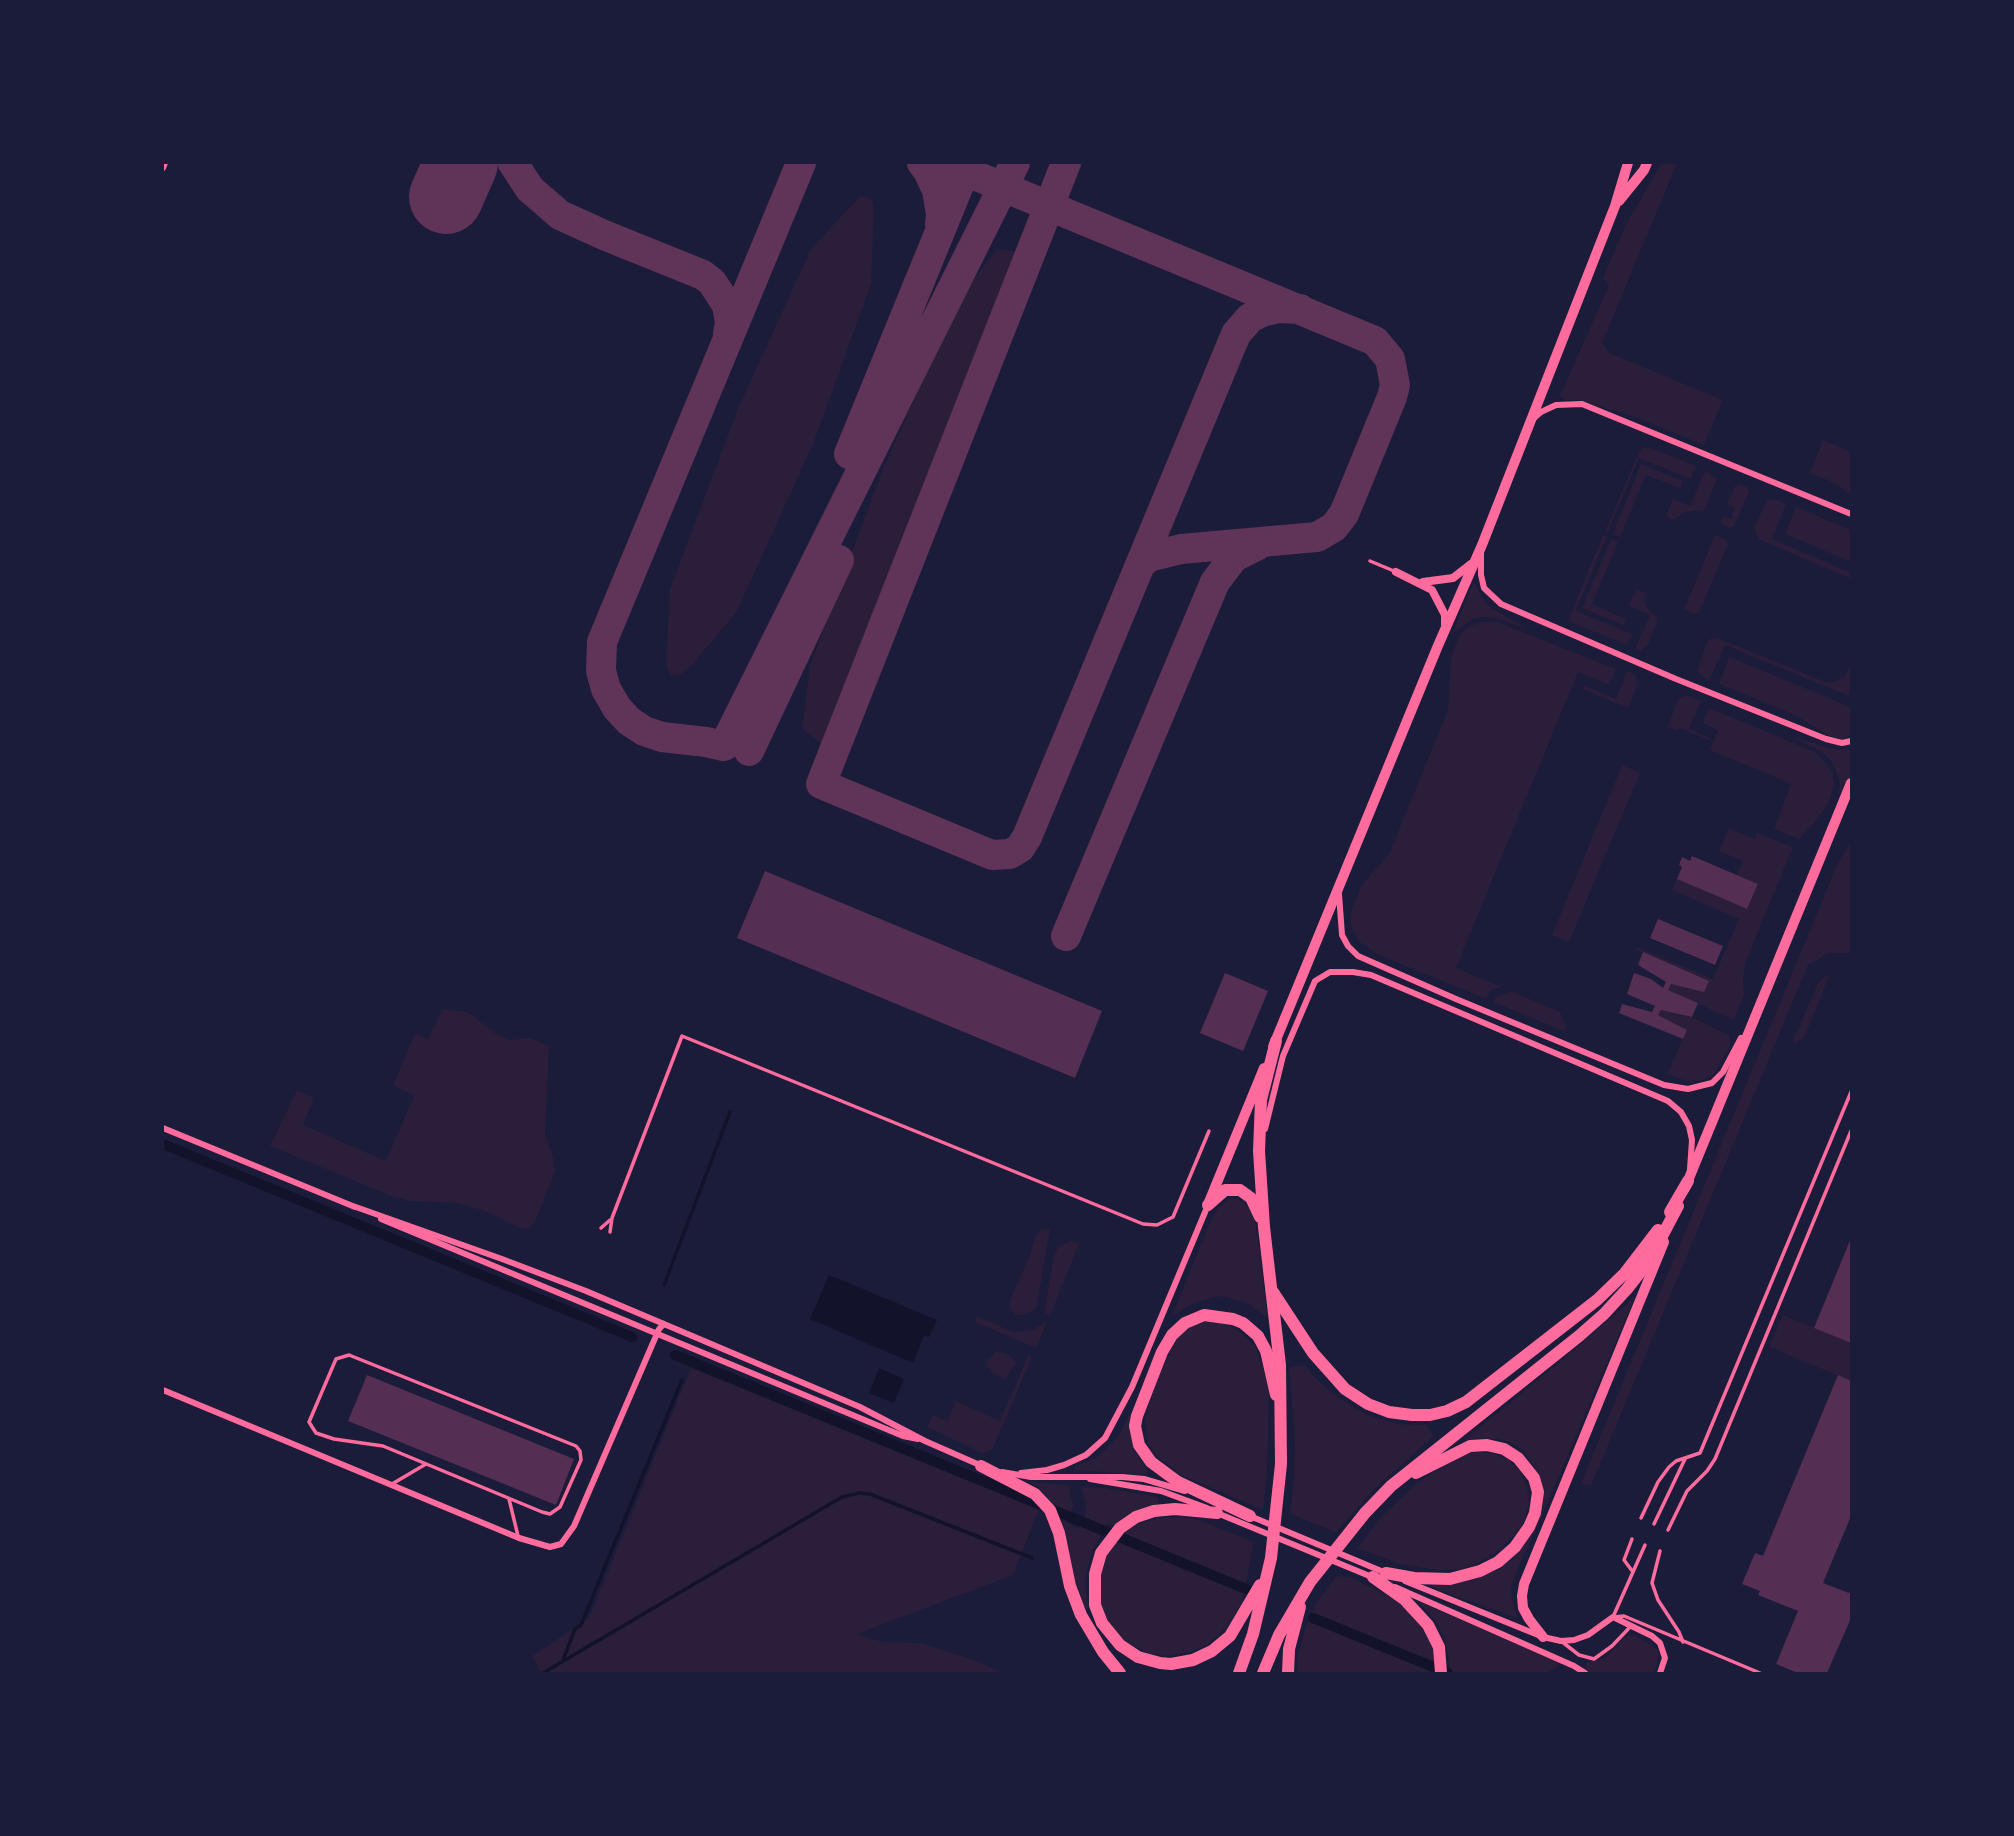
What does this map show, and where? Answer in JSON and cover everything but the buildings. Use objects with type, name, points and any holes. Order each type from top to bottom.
[{"type":"highway","points":[[1208,1205],[1445,628],[1482,545],[1615,206],[1628,163]]},
{"type":"highway","points":[[1615,206],[1647,163]]},
{"type":"highway","points":[[1543,1637],[1523,1608],[1524,1584],[1851,783]]},
{"type":"highway","points":[[1239,1673],[1256,1623],[1272,1553],[1283,1431],[1280,1365],[1264,1227],[1259,1151],[1261,1100],[1276,1041]]},
{"type":"highway","points":[[1271,1289],[1313,1353],[1345,1389],[1368,1404],[1389,1412],[1421,1416],[1439,1413],[1457,1407],[1474,1396],[1612,1287],[1646,1248],[1688,1181]]},
{"type":"highway","points":[[1208,1205],[1225,1190],[1240,1190],[1254,1203],[1264,1227]]},
{"type":"highway","points":[[1263,1673],[1279,1635],[1305,1590],[1348,1533],[1391,1486],[1604,1314],[1628,1289],[1649,1261],[1678,1206]]},
{"type":"highway","points":[[1250,1516],[1163,1473],[1139,1445],[1135,1426],[1137,1416],[1162,1352],[1178,1328],[1195,1318],[1214,1315],[1233,1318],[1251,1329],[1266,1351],[1283,1431]]},
{"type":"highway","points":[[1386,1573],[1450,1579],[1471,1575],[1489,1567],[1507,1555],[1523,1537],[1533,1520],[1538,1498],[1534,1478],[1525,1464],[1504,1448],[1487,1444],[1462,1448],[1391,1486]]},
{"type":"highway","points":[[981,1466],[1041,1499],[1054,1518],[1077,1608],[1120,1673]]},
{"type":"highway","points":[[1217,1513],[1175,1509],[1154,1511],[1136,1517],[1120,1528],[1107,1543],[1095,1574],[1094,1594],[1098,1615],[1107,1631],[1120,1645],[1138,1657],[1171,1664],[1192,1660],[1222,1644],[1244,1616],[1272,1553]]},
{"type":"highway","points":[[1373,1577],[1404,1599],[1424,1619],[1436,1639],[1441,1668]]},
{"type":"highway","points":[[1288,1673],[1291,1639],[1305,1590]]},
{"type":"street","points":[[163,168],[165,163]]},
{"type":"street","points":[[1525,430],[1535,417],[1548,408],[1564,403],[1582,404],[1851,514]]},
{"type":"street","points":[[1482,545],[1482,581],[1489,594],[1501,604],[1826,740],[1842,743],[1851,741]]},
{"type":"street","points":[[1419,582],[1429,583],[1453,578],[1465,571],[1475,559]]},
{"type":"street","points":[[1396,572],[1432,590],[1445,615],[1445,628]]},
{"type":"street","points":[[1339,888],[1342,935],[1348,946],[1359,956],[1664,1085],[1696,1089],[1712,1083],[1723,1072],[1753,1018]]},
{"type":"street","points":[[1259,1151],[1283,1056],[1315,981],[1324,974],[1344,971],[1371,975],[1668,1101],[1682,1112],[1692,1133],[1688,1181]]},
{"type":"street","points":[[163,1128],[657,1335],[903,1436],[925,1441]]},
{"type":"street","points":[[1008,1474],[1047,1470],[1086,1455],[1105,1438],[1132,1387],[1208,1205]]},
{"type":"street","points":[[353,1206],[502,1259],[664,1324],[860,1407],[981,1466],[1031,1477],[1103,1475],[1143,1479],[1178,1489],[1543,1637],[1561,1641],[1574,1640],[1588,1635],[1613,1617],[1653,1636],[1661,1643],[1665,1658],[1660,1673]]},
{"type":"street","points":[[163,1390],[519,1538],[550,1547],[561,1544],[566,1538],[583,1506],[664,1324]]},
{"type":"street","points":[[1074,1477],[1161,1491],[1184,1498],[1373,1577],[1574,1665],[1585,1673]]},
{"type":"lane","points":[[1370,561],[1396,572]]},
{"type":"lane","points":[[610,1232],[612,1218],[682,1036],[1143,1224],[1157,1225],[1173,1217],[1209,1131]]},
{"type":"lane","points":[[1641,1518],[1664,1473],[1676,1461],[1700,1452],[1851,1092]]},
{"type":"lane","points":[[1668,1530],[1687,1491],[1715,1459],[1851,1130]]},
{"type":"lane","points":[[601,1228],[612,1218]]},
{"type":"lane","points":[[349,1355],[358,1358],[477,1408],[568,1441],[580,1451],[581,1460],[560,1507],[554,1512],[542,1512],[426,1464],[383,1446],[324,1437],[311,1428],[309,1422],[336,1359],[349,1355]]},
{"type":"lane","points":[[1654,1524],[1685,1459]]},
{"type":"lane","points":[[391,1484],[426,1464]]},
{"type":"lane","points":[[509,1499],[519,1538]]},
{"type":"lane","points":[[1633,1539],[1624,1560],[1633,1572]]},
{"type":"lane","points":[[1645,1545],[1613,1617],[1624,1616],[1760,1673]]},
{"type":"lane","points":[[1660,1551],[1652,1583],[1658,1600],[1683,1642]]},
{"type":"lane","points":[[1561,1641],[1579,1655],[1594,1659],[1612,1646],[1630,1626]]},
{"type":"shaded area","points":[[1662,163],[1677,163],[1602,343],[1609,353],[1723,400],[1704,445],[1632,416],[1578,400],[1565,400],[1560,396],[1609,285],[1603,278],[1626,224]]},
{"type":"shaded area","points":[[866,196],[872,200],[874,210],[871,284],[814,442],[736,613],[691,666],[681,674],[673,676],[668,671],[666,662],[670,589],[739,406],[811,249],[859,197]]},
{"type":"shaded area","points":[[997,249],[1026,253],[825,747],[802,729],[810,666],[880,476],[960,297]]},
{"type":"shaded area","points":[[1823,440],[1851,452],[1851,496],[1837,484],[1810,473]]},
{"type":"shaded area","points":[[1643,448],[1651,448],[1696,466],[1691,479],[1639,458],[1608,532],[1605,531],[1638,454]]},
{"type":"shaded area","points":[[1641,464],[1683,481],[1680,488],[1646,475],[1620,537],[1613,534]]},
{"type":"shaded area","points":[[1705,470],[1717,479],[1705,510],[1685,512],[1674,520],[1666,516],[1673,499],[1690,506]]},
{"type":"shaded area","points":[[1739,484],[1747,487],[1749,492],[1734,526],[1729,528],[1722,524],[1721,520],[1723,516],[1731,519],[1735,508],[1727,504],[1735,486]]},
{"type":"shaded area","points":[[1767,500],[1786,504],[1772,539],[1851,573],[1851,579],[1758,539],[1754,528]]},
{"type":"shaded area","points":[[1796,507],[1851,530],[1851,562],[1785,534]]},
{"type":"shaded area","points":[[1603,535],[1607,536],[1576,611],[1632,634],[1627,645],[1568,621]]},
{"type":"shaded area","points":[[1715,535],[1726,540],[1728,544],[1699,613],[1695,614],[1684,610]]},
{"type":"shaded area","points":[[1611,539],[1618,542],[1592,604],[1626,619],[1624,625],[1582,608]]},
{"type":"shaded area","points":[[1474,581],[1490,607],[1529,630],[1496,618],[1483,617],[1474,618],[1452,634]]},
{"type":"shaded area","points":[[1636,589],[1646,593],[1646,607],[1658,618],[1648,645],[1640,651],[1635,649],[1650,615],[1629,606]]},
{"type":"shaded area","points":[[1481,622],[1497,622],[1616,669],[1609,685],[1578,672],[1456,968],[1501,987],[1490,990],[1486,999],[1377,954],[1358,941],[1351,926],[1351,913],[1361,886],[1389,854],[1448,710],[1451,659],[1455,646],[1461,634],[1470,626]]},
{"type":"shaded area","points":[[1715,637],[1828,683],[1846,675],[1851,661],[1849,696],[1725,645],[1709,681],[1697,670],[1708,640]]},
{"type":"shaded area","points":[[1729,657],[1851,707],[1851,736],[1842,739],[1829,736],[1795,715],[1719,684]]},
{"type":"shaded area","points":[[1627,671],[1635,674],[1638,683],[1628,708],[1582,689],[1584,685],[1616,699]]},
{"type":"shaded area","points":[[1687,695],[1701,701],[1689,729],[1710,738],[1709,740],[1680,728],[1677,731],[1667,727],[1679,698]]},
{"type":"shaded area","points":[[1709,708],[1813,751],[1826,763],[1833,774],[1834,787],[1818,819],[1799,839],[1774,829],[1791,784],[1710,750],[1718,730],[1703,723]]},
{"type":"shaded area","points":[[1790,736],[1837,750],[1851,749],[1851,775],[1839,796],[1840,781],[1831,760],[1825,754]]},
{"type":"shaded area","points":[[1622,765],[1640,773],[1569,942],[1552,935]]},
{"type":"shaded area","points":[[1729,828],[1754,839],[1757,833],[1793,847],[1746,961],[1744,995],[1734,1020],[1668,990],[1671,984],[1704,991],[1708,981],[1635,949],[1637,947],[1713,979],[1739,919],[1672,890],[1677,879],[1747,909],[1758,884],[1737,875],[1743,861],[1719,851]]},
{"type":"shaded area","points":[[1851,842],[1851,953],[1829,953],[1808,965],[1591,1486],[1581,1483],[1837,865]]},
{"type":"shaded area","points":[[1826,975],[1829,976],[1805,1036],[1795,1044],[1792,1043],[1819,981]]},
{"type":"shaded area","points":[[1511,991],[1560,1012],[1566,1026],[1564,1031],[1493,1002],[1495,998]]},
{"type":"shaded area","points":[[443,1009],[468,1012],[496,1034],[510,1040],[530,1038],[549,1046],[545,1134],[555,1171],[536,1220],[530,1228],[521,1229],[488,1212],[458,1203],[411,1201],[394,1197],[270,1146],[297,1090],[314,1098],[303,1125],[386,1161],[414,1096],[393,1085],[415,1033],[428,1039]]},
{"type":"shaded area","points":[[1661,1010],[1692,1017],[1729,1035],[1731,1044],[1714,1074],[1700,1081],[1689,1082],[1667,1074],[1687,1030],[1658,1015]]},
{"type":"shaded area","points":[[1229,1199],[1244,1202],[1256,1225],[1268,1319],[1247,1303],[1221,1296],[1196,1302],[1172,1316],[1210,1222],[1217,1209]]},
{"type":"shaded area","points":[[1042,1229],[1050,1229],[1037,1306],[1024,1315],[1015,1315],[1010,1308],[1010,1300],[1035,1237]]},
{"type":"shaded area","points":[[1070,1241],[1079,1244],[1050,1316],[1044,1312],[1054,1256],[1058,1247]]},
{"type":"shaded area","points":[[829,1275],[937,1320],[929,1337],[924,1336],[913,1363],[810,1319]]},
{"type":"shaded area","points":[[1635,1297],[1511,1586],[1518,1618],[1441,1591],[1429,1584],[1452,1584],[1497,1571],[1511,1560],[1532,1535],[1543,1509],[1540,1476],[1523,1450],[1499,1439],[1474,1438],[1463,1441]]},
{"type":"shaded area","points":[[1783,1315],[1851,1343],[1851,1381],[1769,1347]]},
{"type":"shaded area","points":[[977,1316],[1013,1332],[1033,1330],[1048,1320],[1036,1348],[975,1322]]},
{"type":"shaded area","points":[[1209,1321],[1227,1324],[1241,1333],[1255,1346],[1263,1368],[1269,1391],[1267,1474],[1263,1510],[1181,1475],[1156,1455],[1148,1443],[1145,1421],[1149,1403],[1171,1348],[1179,1334],[1191,1325]]},
{"type":"shaded area","points":[[997,1351],[1011,1356],[1016,1363],[1005,1380],[987,1366],[987,1360]]},
{"type":"shaded area","points":[[1028,1355],[1032,1357],[992,1450],[982,1453],[927,1427],[933,1415],[947,1421],[956,1401],[1000,1421]]},
{"type":"shaded area","points":[[1305,1365],[1314,1377],[1337,1397],[1365,1414],[1398,1424],[1426,1425],[1434,1436],[1376,1487],[1336,1532],[1290,1514],[1295,1441],[1289,1367]]},
{"type":"shaded area","points":[[691,1368],[1039,1509],[1013,1575],[857,1634],[883,1642],[921,1643],[977,1661],[1002,1673],[542,1673],[532,1656],[589,1618]]},
{"type":"shaded area","points":[[879,1368],[904,1379],[894,1403],[869,1393]]},
{"type":"shaded area","points":[[1129,1414],[1133,1414],[1131,1434],[1134,1451],[1148,1471],[1147,1475],[1075,1470],[1075,1466],[1096,1458],[1113,1442],[1120,1434]]},
{"type":"shaded area","points":[[1474,1452],[1492,1453],[1508,1459],[1521,1472],[1527,1486],[1529,1502],[1525,1519],[1498,1551],[1478,1563],[1460,1569],[1436,1570],[1400,1564],[1357,1548],[1382,1516],[1417,1483],[1457,1457]]},
{"type":"shaded area","points":[[1027,1482],[1070,1487],[1070,1497],[1074,1505],[1066,1522],[1079,1529],[1086,1505],[1081,1486],[1158,1497],[1158,1506],[1132,1512],[1112,1525],[1107,1524],[1091,1554],[1086,1573],[1085,1588],[1089,1610],[1084,1606],[1075,1579],[1062,1521],[1065,1513],[1055,1507],[1038,1486]]},
{"type":"shaded area","points":[[1179,1517],[1199,1520],[1254,1542],[1242,1603],[1226,1628],[1207,1645],[1166,1656],[1149,1653],[1126,1642],[1105,1620],[1100,1605],[1098,1574],[1102,1560],[1123,1532],[1140,1523]]},
{"type":"shaded area","points":[[1336,1576],[1349,1577],[1392,1598],[1416,1616],[1434,1646],[1435,1673],[1298,1673],[1297,1659],[1307,1623],[1317,1602]]},
{"type":"shaded area","points":[[1417,1601],[1559,1662],[1559,1666],[1547,1673],[1450,1673],[1443,1635],[1434,1619]]},
{"type":"shaded area","points":[[1636,1636],[1656,1648],[1659,1656],[1654,1673],[1589,1673],[1584,1669],[1587,1662],[1606,1658],[1623,1638]]},
{"type":"waterway","points":[[664,1285],[730,1112]]},
{"type":"waterway","points":[[163,1144],[632,1337]]},
{"type":"waterway","points":[[675,1355],[1246,1589]]},
{"type":"waterway","points":[[563,1660],[575,1629],[581,1625],[682,1380]]},
{"type":"waterway","points":[[543,1673],[842,1497],[859,1493],[870,1494],[1032,1558]]},
{"type":"waterway","points":[[1313,1618],[1448,1673]]},
{"type":"taxiway","points":[[513,163],[530,189],[560,215],[703,275],[712,282],[727,305],[730,323],[728,334]]},
{"type":"taxiway","points":[[801,163],[602,642],[601,671],[606,689],[617,708],[629,721],[644,731],[662,737],[724,746],[1015,163]]},
{"type":"taxiway","points":[[922,163],[937,190],[940,224]]},
{"type":"taxiway","points":[[945,163],[1375,341],[1390,359],[1395,385],[1392,397],[1344,514],[1334,527],[1317,537],[1181,549],[1149,557],[1141,564]]},
{"type":"taxiway","points":[[849,454],[968,163]]},
{"type":"taxiway","points":[[1066,163],[821,784],[992,855],[1010,854],[1020,848],[1027,837],[1236,334],[1250,318],[1262,312],[1279,308],[1300,309]]},
{"type":"taxiway","points":[[1066,936],[1215,582],[1234,557],[1258,545]]},
{"type":"taxiway","points":[[744,711],[740,734],[749,751],[839,560]]},
{"type":"runway","points":[[446,197],[461,163]]}]
